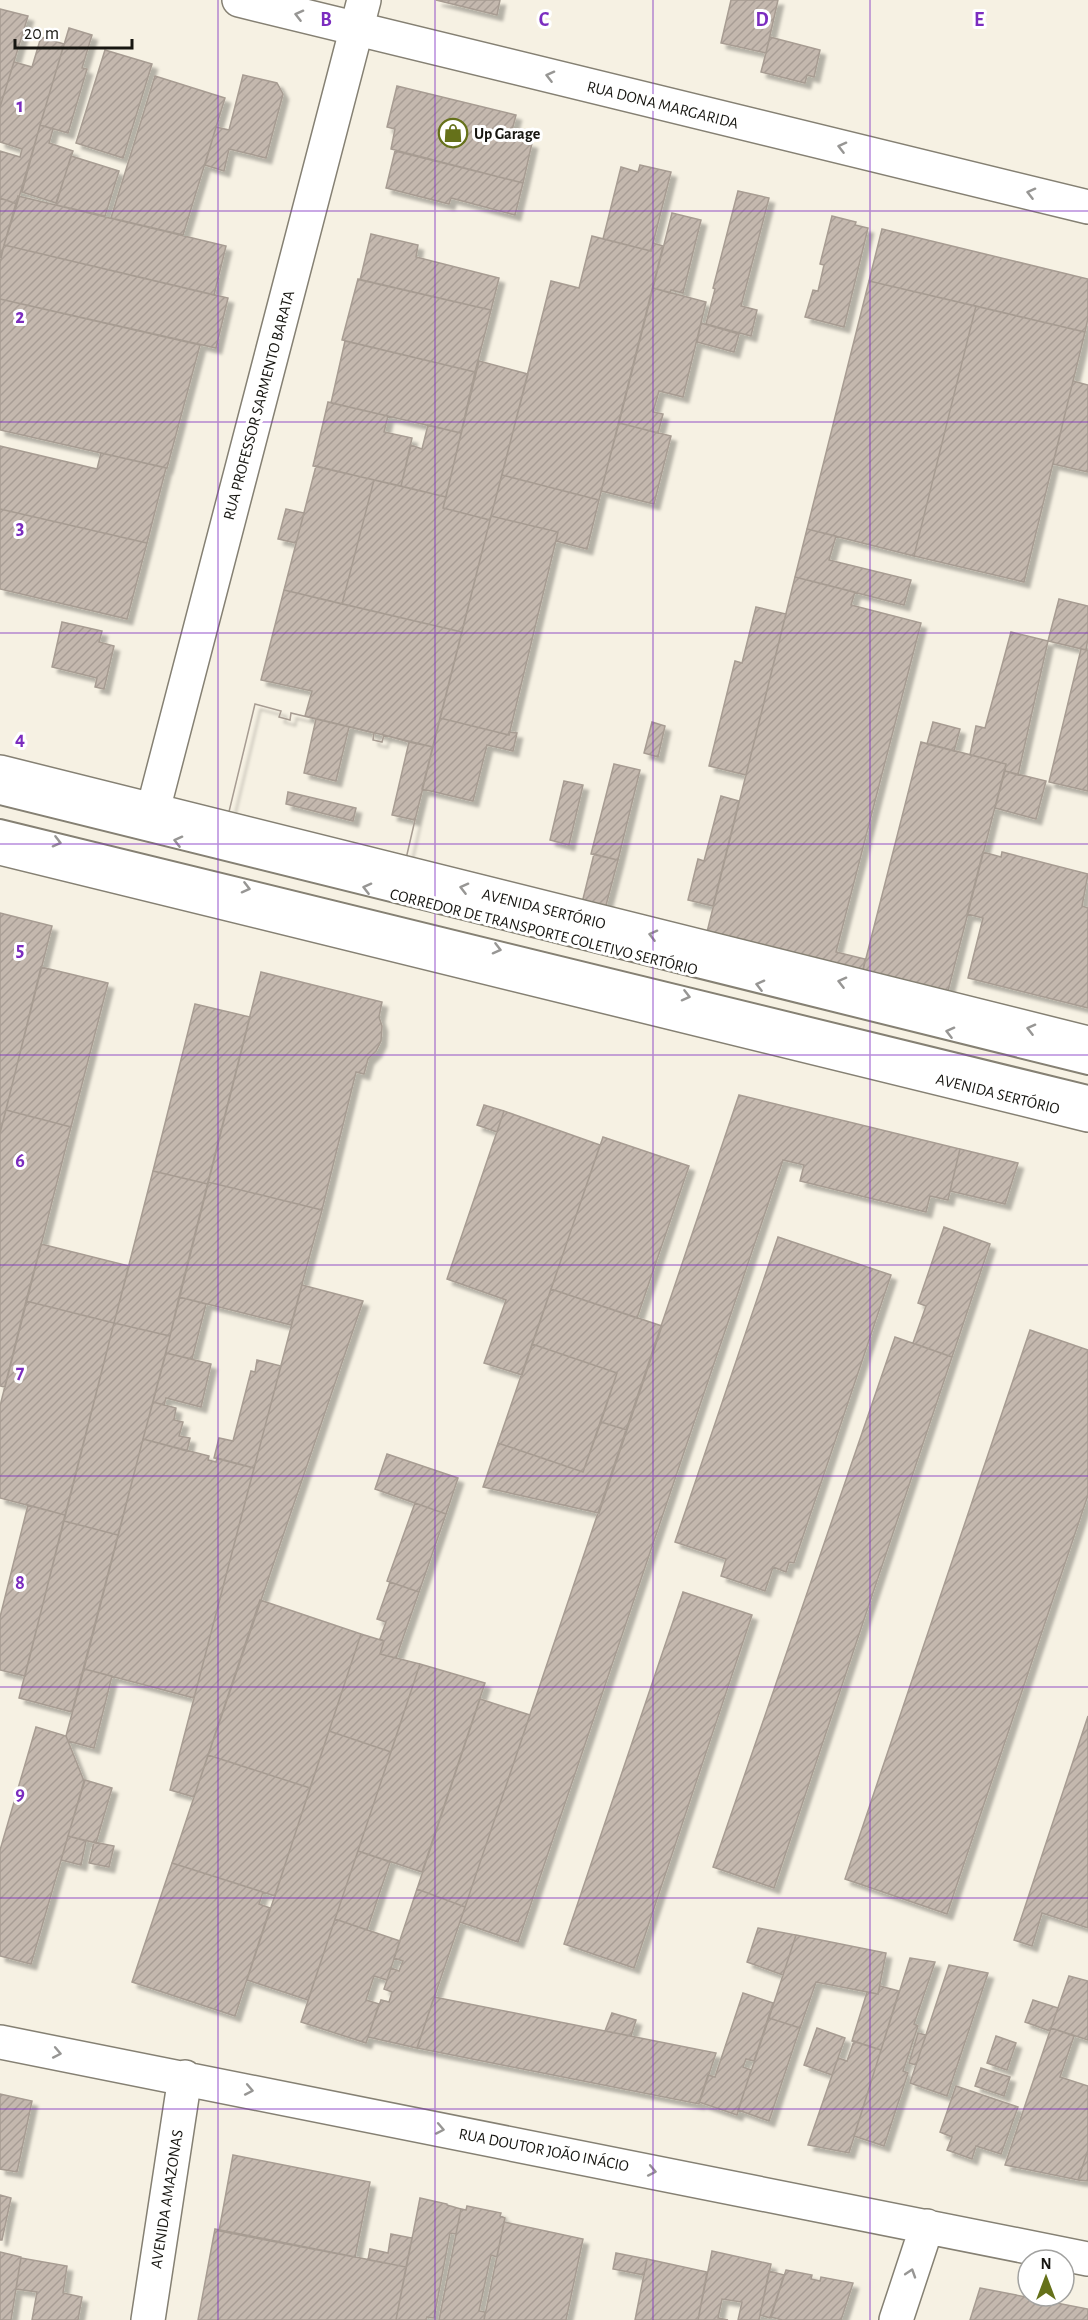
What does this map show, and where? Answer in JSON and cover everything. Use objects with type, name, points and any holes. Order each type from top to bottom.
[{"type":"main road","name":"RUA DONA MARGARIDA","points":[[239,0],[360,14],[1088,207]]},
{"type":"main road","name":"RUA PROFESSOR SARMENTO BARATA","points":[[150,822],[360,14]]},
{"type":"main road","name":"AVENIDA SERTÓRIO","points":[[0,772],[150,822],[1088,1043]]},
{"type":"main road","name":"AVENIDA SERTÓRIO","points":[[0,848],[1088,1115]]},
{"type":"main road","name":"RUA DOUTOR JOÃO INÁCIO","points":[[0,2042],[185,2077],[1088,2259]]},
{"type":"main road","name":"AVENIDA AMAZONAS","points":[[148,2320],[185,2077]]},
{"type":"main road","points":[[896,2320],[927,2226]]},
{"type":"lane","name":"CORREDOR DE TRANSPORTE COLETIVO SERTÓRIO","points":[[0,796],[150,822],[1088,1066]]},
{"type":"lane","name":"CORREDOR DE TRANSPORTE COLETIVO SERTÓRIO","points":[[0,828],[1088,1094]]},
{"type":"building","points":[[436,0],[500,0],[497,15]]},
{"type":"building","points":[[731,0],[778,0],[766,53],[721,43]]},
{"type":"building","points":[[0,9],[28,16],[0,107]]},
{"type":"building","points":[[69,28],[92,35],[82,68],[87,69],[68,133],[40,125]]},
{"type":"building","points":[[41,37],[64,44],[17,204],[0,198],[0,151],[20,157],[22,149],[0,142],[0,107],[14,62],[32,67]]},
{"type":"building","points":[[770,37],[820,50],[814,77],[807,75],[805,83],[761,72]]},
{"type":"building","points":[[105,50],[152,64],[123,158],[76,143]]},
{"type":"building","points":[[243,75],[277,83],[283,94],[266,158],[229,149],[224,171],[205,165],[216,127],[229,130]]},
{"type":"building","points":[[155,76],[225,98],[183,235],[111,218]]},
{"type":"building","name":"Up Garage","points":[[397,86],[516,115],[510,138],[532,143],[523,183],[391,149],[395,129],[387,127]]},
{"type":"building","points":[[40,125],[53,129],[49,143],[73,151],[56,203],[22,192]]},
{"type":"building","points":[[395,151],[523,183],[515,215],[451,198],[449,204],[386,188]]},
{"type":"building","points":[[71,156],[119,171],[105,216],[56,205]]},
{"type":"building","points":[[640,165],[671,172],[651,251],[603,239],[621,167],[638,172]]},
{"type":"building","points":[[738,191],[769,198],[741,306],[757,310],[751,336],[706,324]]},
{"type":"building","points":[[18,196],[226,246],[214,295],[4,245]]},
{"type":"building","points":[[0,198],[17,204],[0,258]]},
{"type":"building","points":[[672,213],[701,220],[683,293],[671,290],[670,293],[653,288]]},
{"type":"building","points":[[832,216],[856,222],[855,225],[868,228],[844,327],[805,317],[813,290],[818,291],[824,265],[820,264]]},
{"type":"building","points":[[882,229],[1088,279],[1088,318],[1085,332],[869,281]]},
{"type":"building","points":[[371,234],[418,245],[416,257],[499,278],[491,310],[360,280]]},
{"type":"building","points":[[592,236],[651,251],[653,243],[663,246],[599,500],[502,475],[551,281],[579,288]]},
{"type":"building","points":[[4,245],[228,298],[216,348],[0,299],[0,263]]},
{"type":"building","points":[[358,279],[491,310],[475,372],[342,340]]},
{"type":"building","points":[[869,281],[976,306],[914,556],[807,529]]},
{"type":"building","points":[[653,288],[706,302],[683,397],[659,391],[653,412],[663,414],[658,433],[619,423]]},
{"type":"building","points":[[0,299],[200,345],[167,468],[0,430]]},
{"type":"building","points":[[976,306],[1085,332],[1024,582],[914,556]]},
{"type":"building","points":[[701,323],[739,334],[734,352],[697,342]]},
{"type":"building","points":[[345,341],[475,372],[461,433],[331,403]]},
{"type":"building","points":[[479,361],[528,374],[490,520],[443,508]]},
{"type":"building","points":[[1073,381],[1088,385],[1088,472],[1053,464]]},
{"type":"building","points":[[328,402],[388,416],[384,432],[412,438],[401,486],[313,466]]},
{"type":"building","points":[[619,423],[671,436],[654,504],[601,491]]},
{"type":"building","points":[[428,425],[461,433],[446,497],[401,486],[411,445],[422,449]]},
{"type":"building","points":[[0,446],[97,469],[101,453],[166,468],[147,543],[0,509]]},
{"type":"building","points":[[316,466],[374,480],[342,604],[284,590]]},
{"type":"building","points":[[502,475],[599,500],[587,549],[556,541],[558,532],[491,516]]},
{"type":"building","points":[[374,480],[446,497],[443,508],[490,520],[462,632],[342,604]]},
{"type":"building","points":[[0,509],[147,543],[127,619],[0,589]]},
{"type":"building","points":[[286,509],[304,513],[296,543],[278,539]]},
{"type":"building","points":[[491,516],[558,532],[509,735],[440,718]]},
{"type":"building","points":[[807,529],[836,536],[829,560],[911,580],[904,605],[795,577]]},
{"type":"building","points":[[795,577],[855,592],[851,605],[921,623],[836,952],[865,959],[863,970],[707,932]]},
{"type":"building","points":[[284,590],[462,632],[433,747],[305,716],[312,691],[261,680]]},
{"type":"building","points":[[1059,599],[1088,606],[1086,650],[1048,641]]},
{"type":"building","points":[[756,607],[786,614],[746,775],[709,766],[735,661],[742,663]]},
{"type":"building","points":[[62,622],[102,631],[99,642],[114,646],[104,689],[95,687],[97,678],[52,667]]},
{"type":"building","points":[[1011,632],[1048,641],[1018,775],[1005,771],[1006,764],[970,755],[976,726],[985,728]]},
{"type":"building","points":[[1081,649],[1088,650],[1088,791],[1049,782]]},
{"type":"building","points":[[255,704],[281,711],[279,717],[290,720],[291,713],[316,719],[304,773],[336,781],[349,727],[374,733],[373,740],[382,742],[384,735],[409,742],[392,815],[415,820],[405,863],[227,820]],"holes":[[[288,792],[356,808],[353,821],[286,804]]]},
{"type":"building","points":[[255,704],[281,711],[279,717],[290,720],[291,713],[374,733],[373,740],[382,742],[384,735],[409,742],[392,815],[415,820],[405,863],[227,820]]},
{"type":"building","points":[[440,718],[509,735],[509,732],[517,733],[513,751],[487,745],[473,801],[422,789]]},
{"type":"building","points":[[652,722],[665,726],[658,757],[644,753]]},
{"type":"building","points":[[933,722],[960,729],[954,751],[927,744]]},
{"type":"building","points":[[409,742],[433,747],[415,820],[392,815]]},
{"type":"building","points":[[921,742],[1006,764],[948,991],[863,970]]},
{"type":"building","points":[[614,764],[640,770],[618,860],[591,854]]},
{"type":"building","points":[[1005,771],[1046,781],[1036,819],[995,808]]},
{"type":"building","points":[[564,781],[583,785],[569,845],[550,840]]},
{"type":"building","points":[[721,796],[739,801],[713,906],[688,900],[698,859],[704,861]]},
{"type":"building","points":[[983,852],[1001,857],[1002,852],[1088,874],[1082,906],[1088,908],[1088,1008],[968,978],[983,918],[967,914]]},
{"type":"building","points":[[594,854],[618,860],[605,909],[582,903]]},
{"type":"building","points":[[0,913],[52,926],[0,1133]]},
{"type":"building","points":[[41,967],[108,983],[71,1127],[6,1110]]},
{"type":"building","points":[[261,972],[382,1002],[379,1017],[382,1026],[381,1041],[376,1051],[368,1059],[364,1074],[356,1072],[322,1210],[208,1182]]},
{"type":"building","points":[[195,1004],[250,1017],[208,1184],[153,1171]]},
{"type":"building","points":[[739,1095],[960,1149],[948,1200],[930,1196],[926,1212],[800,1181],[804,1165],[783,1160],[518,1942],[460,1922]]},
{"type":"building","points":[[484,1105],[504,1111],[497,1132],[477,1125]]},
{"type":"building","points":[[6,1110],[71,1127],[5,1387],[0,1386],[0,1133]]},
{"type":"building","points":[[504,1111],[600,1145],[522,1375],[484,1363],[506,1300],[447,1279]]},
{"type":"building","points":[[603,1137],[689,1166],[637,1318],[551,1289]]},
{"type":"building","points":[[960,1149],[1018,1163],[1005,1204],[950,1191]]},
{"type":"building","points":[[153,1171],[208,1184],[170,1336],[114,1323]]},
{"type":"building","points":[[208,1182],[322,1210],[291,1325],[179,1297]]},
{"type":"building","points":[[944,1227],[990,1244],[952,1357],[913,1343],[926,1306],[918,1303]]},
{"type":"building","points":[[778,1237],[891,1275],[794,1563],[789,1562],[786,1572],[773,1567],[765,1591],[721,1576],[726,1559],[675,1542]]},
{"type":"building","points":[[41,1244],[129,1266],[114,1323],[26,1301]]},
{"type":"building","points":[[302,1285],[363,1301],[194,1797],[170,1790]]},
{"type":"building","points":[[551,1289],[662,1326],[627,1430],[601,1422],[617,1373],[532,1344]]},
{"type":"building","points":[[179,1297],[206,1304],[192,1359],[166,1353]]},
{"type":"building","points":[[26,1301],[114,1323],[65,1515],[0,1498],[0,1406]]},
{"type":"building","points":[[114,1323],[170,1336],[118,1535],[64,1521]]},
{"type":"building","points":[[1030,1330],[1088,1350],[1088,1495],[947,1914],[845,1879]]},
{"type":"building","points":[[895,1337],[952,1357],[774,1888],[713,1867]]},
{"type":"building","points":[[532,1344],[617,1373],[583,1472],[498,1443]]},
{"type":"building","points":[[166,1353],[211,1364],[201,1407],[166,1398],[164,1405],[153,1402]]},
{"type":"building","points":[[257,1360],[281,1366],[254,1468],[214,1458],[219,1438],[233,1441],[251,1371],[255,1372]]},
{"type":"building","points":[[153,1402],[176,1408],[174,1420],[183,1422],[179,1436],[190,1438],[187,1451],[143,1439]]},
{"type":"building","points":[[601,1422],[627,1430],[599,1513],[483,1487],[498,1443],[583,1472]]},
{"type":"building","points":[[143,1439],[209,1456],[208,1460],[216,1462],[217,1458],[254,1468],[194,1698],[84,1669]]},
{"type":"building","points":[[387,1454],[458,1478],[446,1514],[375,1489]]},
{"type":"building","points":[[415,1503],[446,1514],[419,1592],[387,1581]]},
{"type":"building","points":[[28,1505],[65,1515],[25,1676],[0,1670],[0,1617]]},
{"type":"building","points":[[64,1521],[118,1535],[72,1712],[19,1698]]},
{"type":"building","points":[[390,1582],[419,1592],[396,1658],[380,1654],[384,1641],[380,1639],[386,1622],[377,1619]]},
{"type":"building","points":[[683,1592],[752,1615],[634,1968],[564,1944]]},
{"type":"building","points":[[260,1600],[361,1634],[310,1788],[208,1755]]},
{"type":"building","points":[[361,1634],[384,1641],[380,1654],[420,1664],[391,1752],[329,1731]]},
{"type":"building","points":[[420,1664],[485,1683],[422,1872],[358,1851]]},
{"type":"building","points":[[84,1669],[112,1676],[94,1748],[68,1741],[66,1736]]},
{"type":"building","points":[[480,1699],[530,1715],[465,1907],[417,1889]]},
{"type":"building","points":[[1088,1716],[1088,1928],[1042,1913],[1032,1946],[1014,1940]]},
{"type":"building","points":[[36,1727],[66,1736],[84,1781],[31,1964],[0,1956],[0,1850]]},
{"type":"building","points":[[329,1731],[391,1752],[308,2000],[247,1980]]},
{"type":"building","points":[[208,1755],[310,1788],[275,1896],[172,1863]]},
{"type":"building","points":[[85,1780],[112,1788],[96,1843],[68,1836]]},
{"type":"building","points":[[68,1836],[86,1841],[81,1865],[61,1860]]},
{"type":"building","points":[[94,1842],[114,1846],[109,1867],[89,1863]]},
{"type":"building","points":[[358,1851],[390,1862],[367,1930],[335,1919]]},
{"type":"building","points":[[172,1863],[263,1892],[259,1904],[270,1908],[235,2016],[132,1982]]},
{"type":"building","points":[[417,1889],[465,1907],[417,2048],[368,2037],[381,2000],[389,2002],[392,1992],[384,1989],[391,1968],[399,1971],[403,1961],[394,1958]]},
{"type":"building","points":[[335,1919],[400,1941],[387,1980],[374,1976],[366,2000],[379,2004],[366,2043],[301,2022]]},
{"type":"building","points":[[758,1928],[796,1935],[783,1975],[747,1962]]},
{"type":"building","points":[[796,1935],[886,1953],[878,1994],[816,1982],[800,2028],[769,2018]]},
{"type":"building","points":[[910,1958],[935,1962],[914,2024],[918,2026],[903,2071],[908,2073],[884,2146],[854,2136]]},
{"type":"building","points":[[949,1965],[988,1973],[947,2096],[910,2083]]},
{"type":"building","points":[[1069,1976],[1088,1981],[1088,2040],[1051,2028]]},
{"type":"building","points":[[880,1986],[899,1991],[881,2050],[852,2041],[867,1992],[878,1994]]},
{"type":"building","points":[[743,1993],[773,2003],[754,2061],[746,2059],[743,2067],[751,2070],[737,2115],[699,2102],[708,2075],[715,2077]]},
{"type":"building","points":[[434,1997],[716,2053],[699,2104],[417,2048]]},
{"type":"building","points":[[1033,2000],[1058,2008],[1050,2031],[1025,2022]]},
{"type":"building","points":[[612,2013],[636,2020],[631,2036],[605,2031]]},
{"type":"building","points":[[769,2018],[800,2028],[769,2121],[738,2110]]},
{"type":"building","points":[[817,2028],[845,2038],[832,2075],[804,2065]]},
{"type":"building","points":[[1051,2028],[1074,2036],[1060,2077],[1088,2086],[1088,2150],[1078,2180],[1005,2165]]},
{"type":"building","points":[[918,2033],[926,2035],[916,2065],[909,2063]]},
{"type":"building","points":[[996,2036],[1016,2043],[1007,2070],[987,2063]]},
{"type":"building","points":[[854,2041],[881,2050],[849,2153],[808,2145],[838,2058],[847,2061]]},
{"type":"building","points":[[981,2068],[1010,2077],[1004,2096],[975,2086]]},
{"type":"building","points":[[956,2086],[1018,2107],[1001,2154],[976,2146],[972,2159],[947,2150],[952,2137],[940,2132]]},
{"type":"building","points":[[0,2094],[32,2101],[17,2172],[0,2169]]},
{"type":"building","points":[[1088,2150],[1088,2181],[1078,2180]]},
{"type":"building","points":[[233,2155],[370,2182],[355,2257],[219,2231]]},
{"type":"building","points":[[0,2195],[11,2198],[2,2240],[0,2240]]},
{"type":"building","points":[[420,2198],[461,2209],[456,2234],[450,2233],[434,2318],[396,2320]]},
{"type":"building","points":[[467,2206],[501,2213],[500,2216],[505,2218],[497,2257],[491,2255],[479,2311],[485,2312],[484,2320],[439,2320],[461,2209],[466,2210]]},
{"type":"building","points":[[504,2222],[583,2239],[566,2320],[484,2320]]},
{"type":"building","points":[[215,2229],[406,2267],[396,2320],[198,2320]]},
{"type":"building","points":[[391,2234],[412,2238],[406,2267],[368,2260],[370,2249],[388,2253]]},
{"type":"building","points":[[712,2251],[771,2264],[759,2320],[738,2320],[742,2302],[722,2299],[718,2318],[728,2320],[698,2320]]},
{"type":"building","points":[[0,2252],[21,2257],[11,2320],[0,2320]]},
{"type":"building","points":[[616,2253],[647,2259],[644,2275],[613,2269]]},
{"type":"building","points":[[21,2258],[67,2266],[63,2293],[82,2297],[78,2320],[32,2320],[37,2292],[16,2289]]},
{"type":"building","points":[[647,2259],[707,2272],[698,2320],[635,2320]]},
{"type":"building","points":[[786,2270],[812,2275],[811,2279],[820,2281],[821,2277],[853,2283],[841,2320],[782,2320],[771,2317]]},
{"type":"building","points":[[769,2271],[784,2275],[770,2318],[760,2315]]},
{"type":"building","points":[[980,2288],[1016,2295],[1016,2308],[1076,2307],[1088,2309],[1088,2320],[970,2320]]},
{"type":"place","name":"Up Garage","points":[[453,133]]}]
